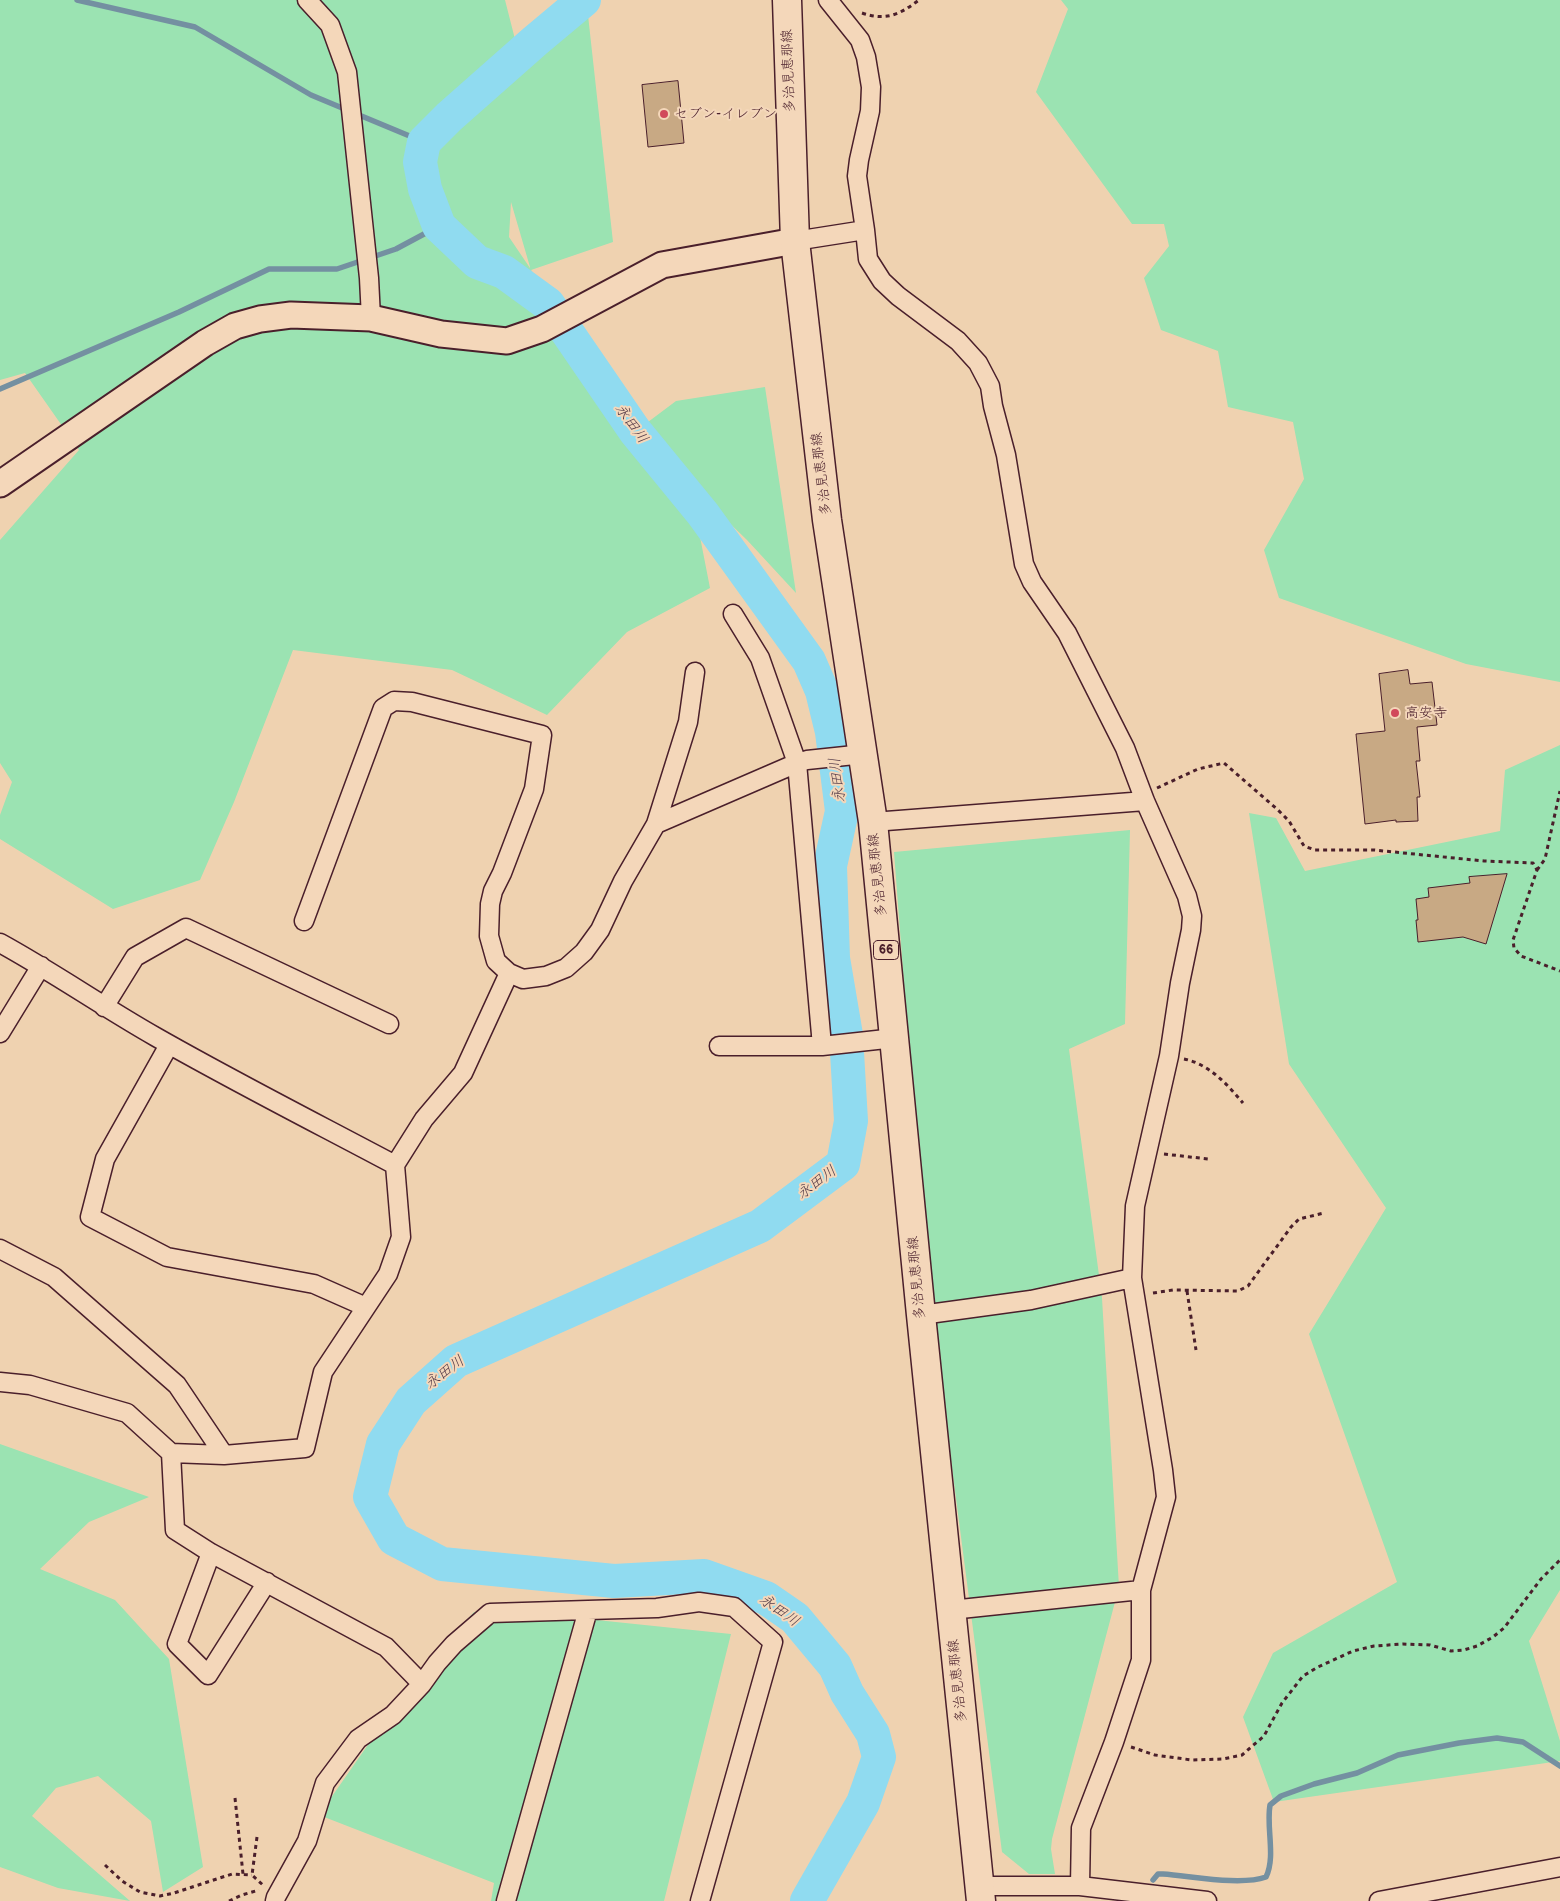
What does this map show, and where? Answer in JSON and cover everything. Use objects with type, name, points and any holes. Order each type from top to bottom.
[{"type":"main road","name":"多治見恵那線","points":[[787,0],[795,241],[827,520],[858,754],[873,822],[887,1039],[921,1315],[980,1894]]},
{"type":"street","points":[[307,0],[330,26],[347,72],[369,278],[371,318]]},
{"type":"street","points":[[828,0],[860,40],[871,87],[870,112],[857,176],[868,259],[882,281],[898,296],[958,341],[978,364],[990,386],[993,406],[1006,455],[1024,564],[1032,582],[1067,633],[1125,748],[1144,798],[1187,896],[1192,916],[1169,1056],[1135,1206],[1132,1278],[1166,1497],[1141,1590],[1141,1660],[1114,1742],[1082,1828],[1080,1886]]},
{"type":"street","points":[[0,484],[205,343],[235,326],[260,319],[291,315],[371,318],[441,334],[507,341],[542,329],[662,265],[865,230]]},
{"type":"street","points":[[733,614],[760,658],[802,762],[827,1045]]},
{"type":"street","points":[[304,921],[383,708],[394,701],[412,702],[542,735],[534,789],[502,873],[493,891],[490,904],[489,936],[496,961],[508,973],[523,979],[546,976],[566,968],[584,952],[600,930],[622,882],[656,824],[688,722],[695,672]]},
{"type":"street","points":[[656,824],[802,762],[858,754]]},
{"type":"street","points":[[873,822],[1144,798]]},
{"type":"street","points":[[104,1008],[135,957],[186,928],[389,1024]]},
{"type":"street","points":[[0,943],[41,966],[104,1008],[395,1165]]},
{"type":"street","points":[[0,1033],[41,966]]},
{"type":"street","points":[[0,1382],[30,1385],[128,1413],[171,1453],[224,1455],[305,1448],[323,1372],[388,1274],[401,1237],[395,1165],[424,1120],[463,1073],[508,973]]},
{"type":"street","points":[[720,1046],[827,1045],[887,1039]]},
{"type":"street","points":[[169,1044],[105,1159],[90,1217],[167,1257],[314,1284],[366,1308]]},
{"type":"street","points":[[0,1249],[54,1277],[177,1385],[224,1455]]},
{"type":"street","points":[[921,1315],[1031,1300],[1132,1278]]},
{"type":"street","points":[[171,1453],[175,1530],[211,1553],[386,1647],[422,1684]]},
{"type":"street","points":[[211,1553],[177,1644],[208,1675],[267,1582]]},
{"type":"street","points":[[951,1610],[1141,1590]]},
{"type":"street","points":[[275,1901],[307,1841],[325,1783],[358,1739],[392,1715],[422,1684],[454,1644],[490,1613],[656,1608],[699,1602],[734,1608],[773,1642],[700,1901]]},
{"type":"street","points":[[506,1901],[588,1610]]},
{"type":"street","points":[[1379,1901],[1560,1867]]},
{"type":"street","points":[[980,1894],[1080,1886],[1208,1901]]},
{"type":"path","points":[[859,12],[874,17],[885,17],[906,9],[919,0]]},
{"type":"path","points":[[1144,798],[1198,769],[1224,763],[1284,815],[1304,846],[1315,850],[1374,850],[1484,862],[1533,863],[1537,870]]},
{"type":"path","points":[[1560,791],[1545,859],[1537,870],[1513,940],[1514,948],[1521,956],[1560,971]]},
{"type":"path","points":[[1169,1056],[1188,1059],[1208,1069],[1227,1085],[1243,1103]]},
{"type":"path","points":[[1147,1152],[1208,1159]]},
{"type":"path","points":[[1135,1296],[1172,1290],[1238,1291],[1248,1286],[1290,1227],[1299,1219],[1324,1213]]},
{"type":"path","points":[[1187,1290],[1196,1350]]},
{"type":"path","points":[[1114,1742],[1155,1755],[1192,1760],[1223,1759],[1242,1755],[1264,1736],[1282,1703],[1303,1676],[1353,1651],[1374,1646],[1430,1645],[1451,1650],[1464,1650],[1477,1646],[1493,1638],[1504,1628],[1541,1579],[1560,1560]]},
{"type":"path","points":[[235,1798],[242,1874]]},
{"type":"path","points":[[252,1875],[257,1838]]},
{"type":"path","points":[[105,1865],[113,1874],[140,1892],[160,1896],[174,1894],[232,1874],[252,1875],[266,1888],[229,1901]]},
{"type":"green space","points":[[0,0],[505,0],[517,47],[517,61],[587,6],[613,242],[531,270],[640,428],[676,401],[765,387],[796,593],[747,540],[658,454],[694,506],[710,588],[627,632],[547,715],[452,670],[293,650],[234,802],[200,880],[113,909],[0,839],[0,815],[12,782],[0,763],[0,540],[79,450],[25,373],[0,380]],"holes":[[[511,202],[530,268],[509,237]]]},
{"type":"green space","points":[[1061,0],[1560,0],[1560,682],[1466,664],[1279,598],[1264,550],[1304,479],[1293,422],[1228,407],[1218,351],[1161,330],[1144,278],[1169,246],[1164,224],[1132,224],[1036,92],[1068,9]]},
{"type":"green space","points":[[1560,745],[1560,1590],[1529,1641],[1560,1741],[1560,1761],[1274,1802],[1243,1717],[1273,1653],[1397,1582],[1309,1334],[1386,1208],[1289,1064],[1249,813],[1276,818],[1305,871],[1500,831],[1505,770]]},
{"type":"green space","points":[[1130,830],[1125,1024],[1069,1049],[1102,1298],[1119,1587],[1052,1839],[1051,1849],[1055,1874],[1029,1874],[1002,1852],[925,1260],[894,852]]},
{"type":"green space","points":[[0,1444],[149,1497],[89,1522],[40,1569],[115,1600],[169,1659],[203,1867],[163,1892],[151,1821],[98,1776],[56,1788],[32,1816],[130,1901],[58,1888],[0,1867]]},
{"type":"green space","points":[[474,1612],[587,1619],[731,1634],[664,1901],[491,1901],[494,1883],[319,1815],[418,1673]]},
{"type":"building","points":[[678,81],[684,143],[648,147],[642,85]]},
{"type":"building","points":[[1408,670],[1410,684],[1432,682],[1437,725],[1417,727],[1420,761],[1416,761],[1420,797],[1417,797],[1418,821],[1396,822],[1396,820],[1365,824],[1356,734],[1385,731],[1379,674]]},
{"type":"building","points":[[1507,874],[1486,944],[1463,937],[1418,942],[1416,899],[1429,897],[1428,888],[1470,883],[1469,877]]},
{"type":"waterway","points":[[77,0],[195,27],[311,95],[424,142]]},
{"type":"waterway","name":"永田川","points":[[584,0],[449,117],[424,142],[420,162],[425,189],[439,226],[477,262],[504,272],[548,304],[635,431],[703,514],[809,661],[822,691],[832,732],[842,811],[830,866],[833,958],[846,1035],[851,1121],[843,1164],[760,1226],[456,1361],[411,1401],[383,1444],[370,1497],[394,1539],[442,1564],[614,1581],[704,1576],[766,1598],[795,1618],[835,1666],[847,1693],[873,1734],[879,1757],[863,1803],[807,1901]]},
{"type":"waterway","points":[[0,389],[179,312],[269,269],[337,269],[396,249],[439,226]]},
{"type":"waterway","points":[[1153,1880],[1158,1874],[1230,1881],[1255,1880],[1266,1877],[1271,1851],[1270,1805],[1281,1796],[1314,1784],[1357,1773],[1398,1755],[1459,1743],[1497,1738],[1523,1742],[1560,1766]]},
{"type":"place","name":"セブン-イレブン","points":[[664,114]]},
{"type":"place","name":"高安寺","points":[[1395,713]]}]
